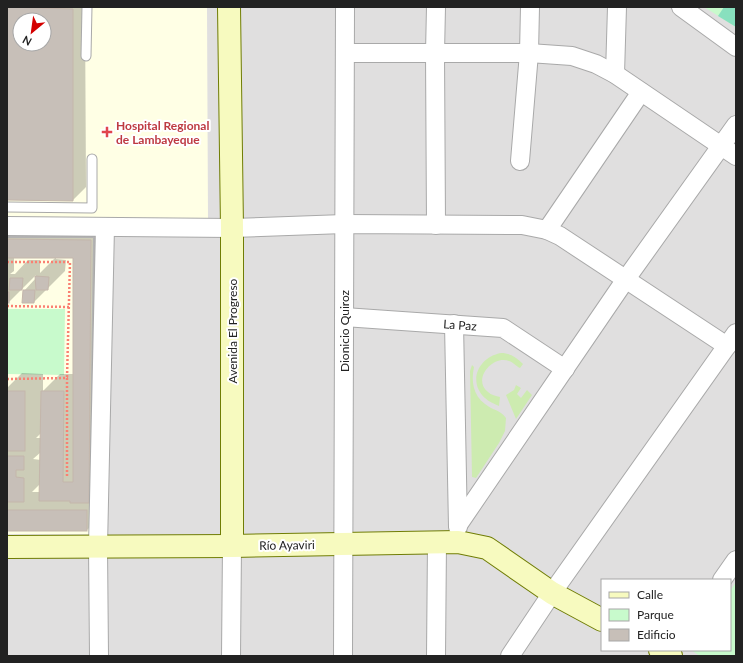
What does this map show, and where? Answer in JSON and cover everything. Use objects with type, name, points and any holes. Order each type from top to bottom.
[{"type":"street","name":"Avenida El Progreso","points":[[228,7],[232,228],[231,656]]},
{"type":"street","name":"Dionicio Quiroz","points":[[342,656],[345,7]]},
{"type":"street","points":[[436,7],[436,225]]},
{"type":"street","points":[[520,161],[529,53],[530,7]]},
{"type":"street","points":[[615,74],[617,7]]},
{"type":"street","points":[[681,7],[736,47]]},
{"type":"street","points":[[345,53],[529,53],[572,56],[596,64],[615,74],[729,151]]},
{"type":"street","points":[[547,230],[641,92]]},
{"type":"street","points":[[451,536],[626,279],[729,151],[736,125]]},
{"type":"street","points":[[7,226],[232,228],[344,224],[522,225],[547,230],[560,236],[626,279],[732,340],[552,594],[510,656]]},
{"type":"street","points":[[99,656],[98,547],[105,227]]},
{"type":"street","name":"La Paz","points":[[344,317],[503,328],[565,369]]},
{"type":"street","points":[[436,656],[451,536],[454,324]]},
{"type":"street","name":"Río Ayaviri","points":[[7,547],[343,544],[451,536],[488,548],[552,594],[601,619]]},
{"type":"street","points":[[723,579],[736,560]]},
{"type":"lane","points":[[86,56],[87,7]]},
{"type":"lane","points":[[7,207],[92,208],[92,159]]},
{"type":"path","points":[[7,262],[70,262],[67,378],[67,478]]},
{"type":"path","points":[[7,306],[69,306]]},
{"type":"path","points":[[7,379],[67,378]]},
{"type":"shaded area","points":[[7,7],[736,7],[736,656],[7,656]]},
{"type":"shaded area","name":"Hospital Regional de Lambayeque","points":[[7,7],[207,7],[208,222],[7,221]]},
{"type":"shaded area","points":[[7,238],[93,238],[89,534],[7,534]]},
{"type":"green space","points":[[704,7],[736,7],[736,27]]},
{"type":"green space","points":[[724,7],[736,7],[736,27],[718,16]]},
{"type":"green space","points":[[7,309],[65,309],[64,375],[7,374]]},
{"type":"green space","points":[[501,353],[513,356],[523,364],[520,368],[503,360],[491,365],[483,375],[482,381],[484,387],[491,394],[500,397],[499,406],[490,402],[480,391],[476,377],[478,371],[487,359],[493,355]]},
{"type":"green space","points":[[472,365],[474,367],[473,382],[475,392],[485,404],[501,413],[506,418],[505,431],[499,443],[476,478],[472,477],[470,371]]},
{"type":"green space","points":[[516,385],[521,388],[517,394],[521,398],[527,390],[532,395],[516,419],[506,395],[514,390]]},
{"type":"green space","points":[[736,582],[736,656],[700,656],[692,651],[731,651],[731,590]]},
{"type":"building","points":[[7,7],[73,9],[73,201],[7,200]]},
{"type":"building","points":[[7,239],[91,240],[89,503],[70,503],[70,501],[39,501],[41,391],[64,391],[63,482],[73,482],[73,258],[7,258]]},
{"type":"building","points":[[35,276],[49,277],[48,290],[36,290]]},
{"type":"building","points":[[10,278],[23,278],[22,290],[9,290]]},
{"type":"building","points":[[23,290],[35,290],[34,303],[22,303]]},
{"type":"building","points":[[7,292],[9,292],[9,303],[7,303]]},
{"type":"building","points":[[7,391],[25,391],[25,451],[7,451]]},
{"type":"building","points":[[7,456],[24,456],[24,470],[16,470],[16,477],[24,478],[24,502],[7,502]]},
{"type":"building","points":[[7,510],[87,510],[87,531],[7,531]]},
{"type":"place","name":"Hospital Regional de Lambayeque","points":[[107,132]]}]
